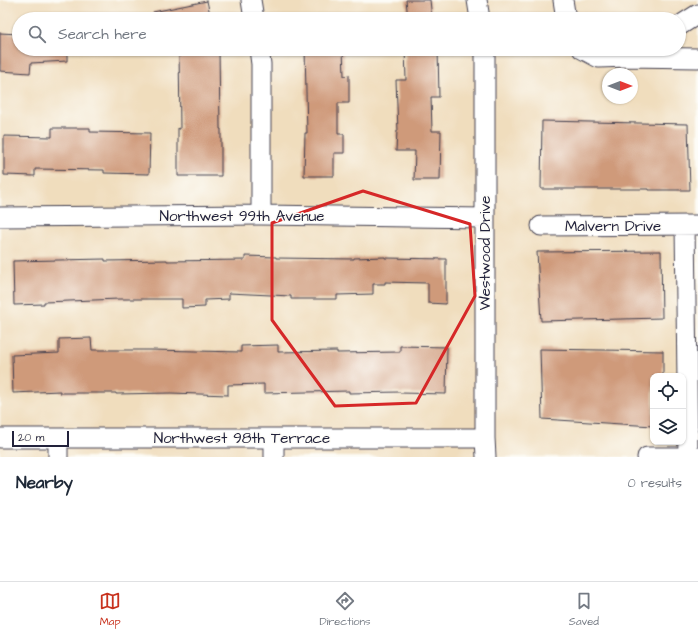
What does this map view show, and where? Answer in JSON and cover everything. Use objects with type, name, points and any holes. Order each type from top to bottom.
[{"type":"street","points":[[251,0],[253,12]]},
{"type":"street","points":[[477,0],[479,12]]},
{"type":"street","points":[[563,0],[565,12]]},
{"type":"street","points":[[686,22],[698,14]]},
{"type":"street","points":[[260,56],[262,64],[262,215]]},
{"type":"street","name":"Westwood Drive","points":[[485,56],[486,457]]},
{"type":"street","points":[[595,56],[599,58],[613,56]]},
{"type":"street","points":[[672,56],[698,58]]},
{"type":"street","name":"Northwest 99th Avenue","points":[[0,217],[262,215],[485,218]]},
{"type":"street","name":"Malvern Drive","points":[[541,226],[692,225],[688,457]]},
{"type":"street","name":"Northwest 98th Terrace","points":[[0,438],[485,438]]},
{"type":"street","points":[[58,438],[58,457]]},
{"type":"street","points":[[274,438],[274,457]]},
{"type":"street","points":[[647,457],[698,456]]},
{"type":"highlighted area","points":[[363,191],[470,224],[475,296],[416,403],[335,406],[272,320],[272,223]]},
{"type":"building","points":[[406,0],[430,0],[431,12],[407,12]]},
{"type":"building","points":[[207,1],[209,12],[153,12]]},
{"type":"building","points":[[0,33],[12,34],[12,56],[67,56],[67,61],[31,63],[30,73],[0,71]]},
{"type":"building","points":[[179,56],[219,56],[221,176],[178,176],[178,128],[180,129]]},
{"type":"building","points":[[305,56],[343,56],[344,76],[349,75],[349,103],[338,103],[338,134],[344,134],[344,153],[334,153],[334,176],[304,176],[305,133],[307,133]]},
{"type":"building","points":[[405,56],[438,56],[439,97],[431,97],[432,131],[441,131],[440,180],[414,180],[415,151],[396,151],[398,131],[396,80],[406,80]]},
{"type":"building","points":[[542,121],[688,124],[690,190],[541,189]]},
{"type":"building","points":[[52,128],[90,128],[90,132],[150,133],[149,174],[104,173],[104,170],[35,169],[35,176],[4,175],[4,136],[52,137]]},
{"type":"building","points":[[661,251],[662,318],[541,321],[537,252]]},
{"type":"building","points":[[245,256],[276,258],[354,259],[385,257],[446,259],[446,304],[428,303],[428,283],[385,282],[385,284],[373,284],[373,294],[337,295],[337,299],[291,299],[291,296],[229,293],[229,299],[205,300],[205,307],[182,308],[182,299],[119,299],[44,302],[44,304],[14,305],[13,261],[105,259],[105,261],[245,260]]},
{"type":"building","points":[[91,338],[92,350],[241,352],[241,346],[278,345],[278,352],[337,351],[337,353],[400,352],[400,346],[447,347],[446,394],[400,392],[349,393],[349,391],[264,393],[264,384],[228,385],[228,395],[171,393],[60,393],[60,391],[13,393],[12,355],[59,353],[59,339]]},
{"type":"building","points":[[540,349],[663,351],[663,373],[650,373],[650,426],[542,419]]}]
